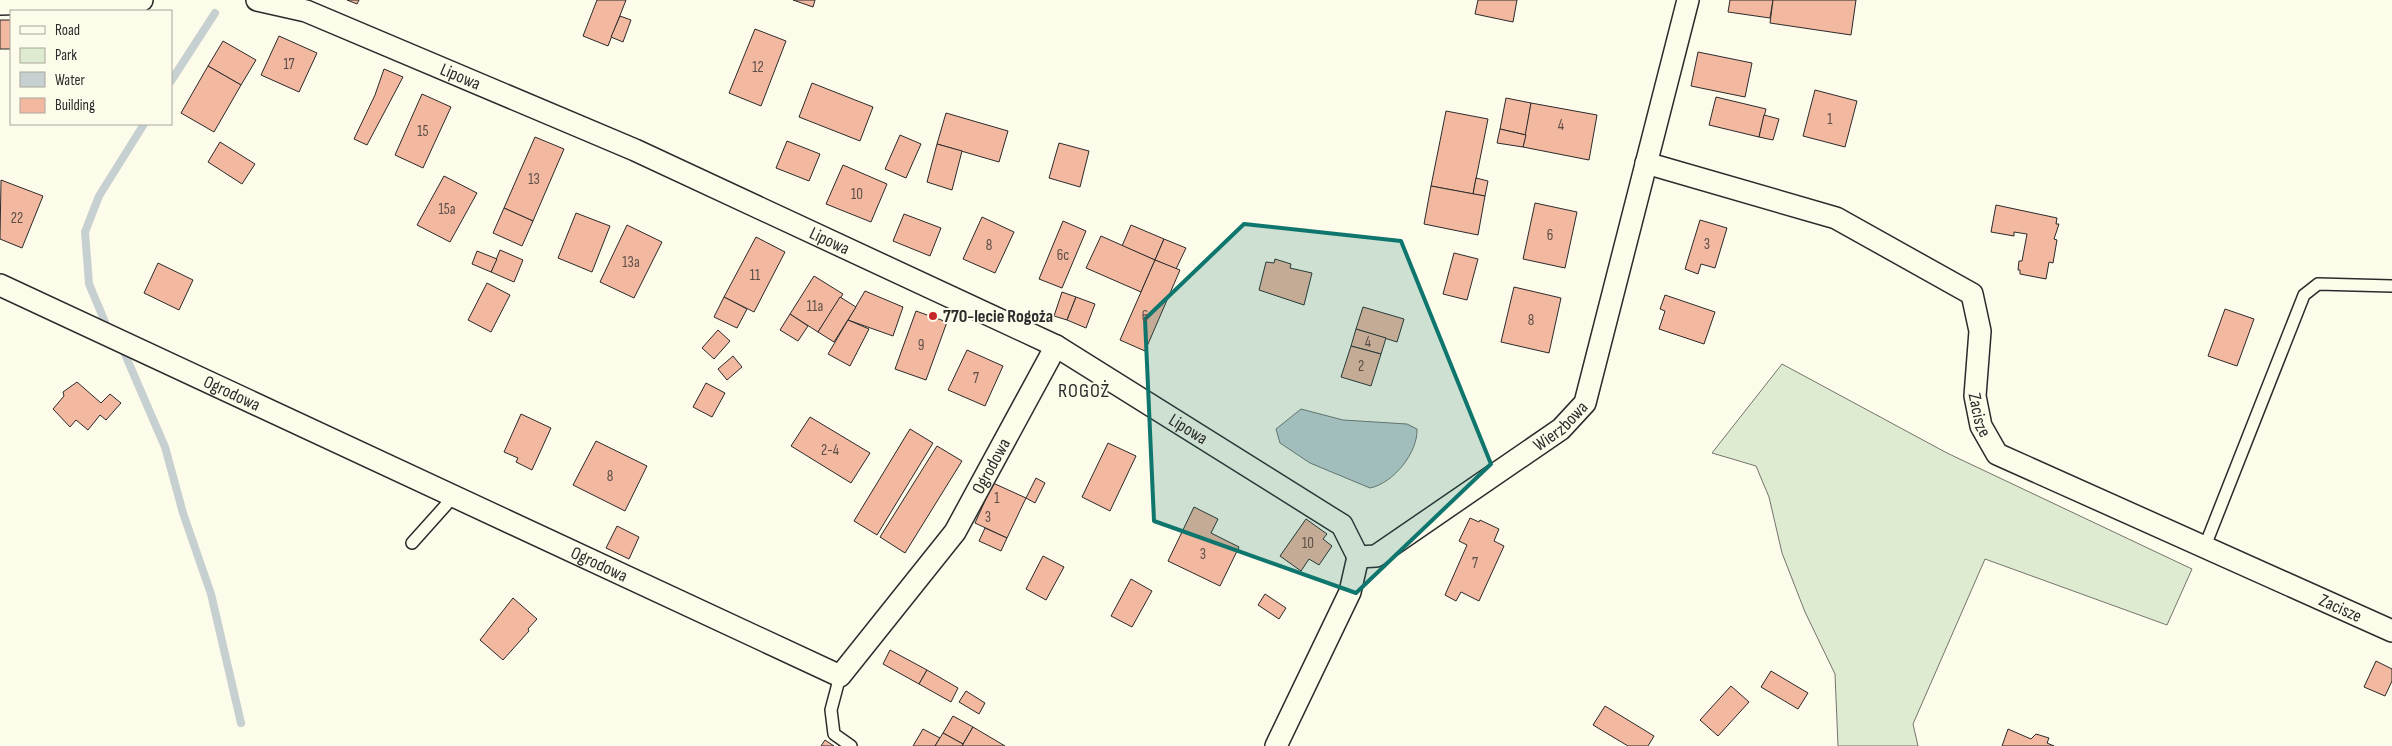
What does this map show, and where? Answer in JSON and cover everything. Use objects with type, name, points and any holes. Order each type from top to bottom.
[{"type":"street","points":[[0,4],[142,0]]},
{"type":"street","name":"Lipowa","points":[[257,0],[306,11],[635,150],[1056,346],[1342,525],[1358,557]]},
{"type":"street","name":"Wierzbowa","points":[[1358,557],[1376,556],[1561,428],[1585,403],[1688,0]]},
{"type":"street","name":"Zacisze","points":[[1646,163],[1836,218],[1972,294],[1980,331],[1975,396],[1981,426],[1997,454],[2206,546],[2392,631]]},
{"type":"street","name":"Ogrodowa","points":[[0,284],[840,676],[955,532],[1056,346]]},
{"type":"street","points":[[1276,746],[1350,592],[1358,557]]},
{"type":"lane","points":[[2206,546],[2304,295],[2318,284],[2392,286]]},
{"type":"lane","points":[[412,543],[455,495]]},
{"type":"lane","points":[[840,676],[830,710],[834,734],[851,746]]},
{"type":"highlighted area","points":[[1244,224],[1401,241],[1491,464],[1356,593],[1154,521],[1145,319]]},
{"type":"green space","points":[[1782,364],[1947,453],[2192,569],[2167,625],[1985,559],[1913,724],[1918,746],[1838,746],[1835,674],[1805,612],[1782,553],[1769,497],[1756,466],[1712,453]]},
{"type":"water","points":[[1301,409],[1343,420],[1407,424],[1417,429],[1416,438],[1409,456],[1396,473],[1388,480],[1370,488],[1310,463],[1280,443],[1276,429]]},
{"type":"building","points":[[347,0],[359,0],[357,4]]},
{"type":"building","points":[[597,0],[626,0],[608,46],[583,36]]},
{"type":"building","points":[[793,0],[815,0],[813,7]]},
{"type":"building","points":[[1478,0],[1517,0],[1513,22],[1475,14]]},
{"type":"building","points":[[1730,0],[1773,0],[1770,18],[1728,12]]},
{"type":"building","points":[[1773,0],[1856,0],[1851,35],[1770,23]]},
{"type":"building","points":[[620,16],[631,20],[623,42],[611,37]]},
{"type":"building","points":[[0,20],[10,20],[10,49],[0,49]]},
{"type":"building","points":[[755,29],[786,41],[761,106],[729,93]]},
{"type":"building","points":[[279,36],[317,53],[299,92],[261,75]]},
{"type":"building","points":[[223,41],[256,60],[241,85],[208,66]]},
{"type":"building","points":[[1698,52],[1752,63],[1745,97],[1691,86]]},
{"type":"building","points":[[208,66],[241,85],[214,132],[181,113]]},
{"type":"building","points":[[384,69],[403,77],[367,145],[354,139],[375,95]]},
{"type":"building","points":[[812,83],[873,107],[860,141],[799,117]]},
{"type":"building","points":[[1815,90],[1857,101],[1845,147],[1803,136]]},
{"type":"building","points":[[422,94],[451,107],[423,168],[395,155]]},
{"type":"building","points":[[1716,97],[1766,109],[1759,137],[1709,125]]},
{"type":"building","points":[[1506,98],[1531,103],[1526,135],[1500,129]]},
{"type":"building","points":[[1531,103],[1597,115],[1589,160],[1523,147]]},
{"type":"building","points":[[1446,111],[1488,119],[1473,194],[1431,186]]},
{"type":"building","points":[[946,113],[1008,131],[999,162],[937,144]]},
{"type":"building","points":[[1764,115],[1779,119],[1773,140],[1759,137]]},
{"type":"building","points":[[1500,129],[1526,135],[1523,147],[1497,143]]},
{"type":"building","points":[[900,135],[921,144],[906,178],[885,169]]},
{"type":"building","points":[[535,137],[564,149],[533,221],[504,208]]},
{"type":"building","points":[[787,141],[820,154],[809,181],[776,168]]},
{"type":"building","points":[[220,142],[255,164],[242,184],[208,162]]},
{"type":"building","points":[[1059,143],[1089,151],[1080,187],[1049,178]]},
{"type":"building","points":[[937,144],[962,151],[952,190],[927,182]]},
{"type":"building","points":[[843,165],[887,184],[871,222],[826,204]]},
{"type":"building","points":[[444,176],[477,193],[450,242],[417,225]]},
{"type":"building","points":[[1476,178],[1488,181],[1485,196],[1473,194]]},
{"type":"building","points":[[1,180],[43,196],[22,248],[0,239]]},
{"type":"building","points":[[1431,186],[1485,196],[1478,235],[1424,224]]},
{"type":"building","points":[[1535,203],[1577,212],[1565,268],[1523,259]]},
{"type":"building","points":[[1996,205],[2057,218],[2056,224],[2059,224],[2054,239],[2057,240],[2053,263],[2049,262],[2046,279],[2020,274],[2020,270],[2018,270],[2019,261],[2022,261],[2027,234],[2014,232],[2014,236],[1991,232]]},
{"type":"building","points":[[504,208],[533,221],[522,246],[493,233]]},
{"type":"building","points":[[576,213],[610,226],[592,272],[558,258]]},
{"type":"building","points":[[904,214],[941,228],[930,256],[893,241]]},
{"type":"building","points":[[982,217],[1014,232],[995,273],[963,259]]},
{"type":"building","points":[[1700,220],[1727,228],[1715,268],[1701,264],[1698,274],[1685,269]]},
{"type":"building","points":[[1063,221],[1086,231],[1062,288],[1039,279]]},
{"type":"building","points":[[627,225],[662,242],[634,298],[600,282]]},
{"type":"building","points":[[1131,225],[1164,239],[1155,260],[1122,246]]},
{"type":"building","points":[[1101,236],[1155,260],[1141,292],[1086,268]]},
{"type":"building","points":[[756,237],[785,252],[754,312],[724,297]]},
{"type":"building","points":[[1164,239],[1186,248],[1176,269],[1155,260]]},
{"type":"building","points":[[500,250],[523,260],[514,282],[491,272]]},
{"type":"building","points":[[477,251],[497,259],[491,272],[472,264]]},
{"type":"building","points":[[1454,253],[1478,259],[1467,300],[1443,294]]},
{"type":"building","points":[[1275,259],[1291,264],[1290,268],[1312,273],[1304,305],[1259,290],[1266,262],[1274,263]]},
{"type":"building","points":[[1155,260],[1180,270],[1145,351],[1120,340]]},
{"type":"building","points":[[158,263],[193,280],[179,310],[144,293]]},
{"type":"building","points":[[814,276],[843,294],[818,332],[790,314]]},
{"type":"building","points":[[487,283],[510,295],[491,332],[468,320]]},
{"type":"building","points":[[1514,287],[1561,298],[1549,353],[1501,342]]},
{"type":"building","points":[[865,291],[903,307],[893,336],[848,320]]},
{"type":"building","points":[[1062,292],[1076,297],[1067,320],[1054,316]]},
{"type":"building","points":[[1665,295],[1715,312],[1704,344],[1659,329],[1665,311],[1660,309]]},
{"type":"building","points":[[724,297],[747,309],[737,328],[714,317]]},
{"type":"building","points":[[840,297],[856,307],[834,342],[818,332]]},
{"type":"building","points":[[1076,297],[1095,304],[1086,328],[1067,320]]},
{"type":"building","points":[[1363,307],[1404,319],[1397,342],[1356,329]]},
{"type":"building","points":[[2225,309],[2254,319],[2237,366],[2208,356]]},
{"type":"building","points":[[916,311],[947,322],[926,380],[895,369]]},
{"type":"building","points":[[790,314],[808,326],[798,341],[780,330]]},
{"type":"building","points":[[848,320],[869,329],[850,366],[828,354]]},
{"type":"building","points":[[1356,329],[1386,338],[1381,354],[1351,346]]},
{"type":"building","points":[[718,330],[730,341],[714,359],[702,348]]},
{"type":"building","points":[[1351,346],[1381,354],[1371,386],[1341,377]]},
{"type":"building","points":[[967,350],[1003,366],[985,406],[948,390]]},
{"type":"building","points":[[733,356],[742,367],[727,380],[718,369]]},
{"type":"building","points":[[77,382],[101,403],[110,394],[121,403],[106,420],[100,415],[88,430],[76,420],[70,427],[53,409],[64,396],[63,392]]},
{"type":"building","points":[[706,383],[725,393],[712,417],[693,407]]},
{"type":"building","points":[[521,414],[551,428],[532,470],[516,462],[518,458],[504,452]]},
{"type":"building","points":[[810,417],[870,453],[851,483],[791,446]]},
{"type":"building","points":[[910,429],[933,443],[877,535],[854,521]]},
{"type":"building","points":[[596,441],[647,466],[625,511],[573,485]]},
{"type":"building","points":[[1108,443],[1136,456],[1110,511],[1082,497]]},
{"type":"building","points":[[937,446],[962,461],[905,553],[880,537]]},
{"type":"building","points":[[1036,478],[1045,483],[1035,503],[1026,498]]},
{"type":"building","points":[[993,483],[1026,498],[1007,538],[975,523]]},
{"type":"building","points":[[1194,507],[1218,519],[1211,533],[1239,547],[1220,586],[1168,561]]},
{"type":"building","points":[[1470,518],[1479,522],[1480,520],[1499,529],[1494,541],[1504,546],[1479,601],[1461,592],[1456,601],[1445,595],[1467,545],[1459,541]]},
{"type":"building","points":[[1306,519],[1327,534],[1323,539],[1332,546],[1319,565],[1309,559],[1301,571],[1280,556]]},
{"type":"building","points":[[617,526],[639,537],[629,559],[606,548]]},
{"type":"building","points":[[985,528],[1007,538],[1001,551],[979,541]]},
{"type":"building","points":[[1043,556],[1064,567],[1046,600],[1026,589]]},
{"type":"building","points":[[1131,579],[1152,591],[1132,627],[1111,616]]},
{"type":"building","points":[[1265,594],[1286,608],[1279,619],[1258,605]]},
{"type":"building","points":[[513,598],[537,619],[528,629],[529,631],[503,660],[480,640]]},
{"type":"building","points":[[890,650],[927,670],[919,684],[883,664]]},
{"type":"building","points":[[2376,661],[2392,669],[2392,681],[2385,696],[2364,687]]},
{"type":"building","points":[[927,670],[958,688],[951,702],[919,684]]},
{"type":"building","points":[[1771,671],[1808,693],[1798,709],[1761,687]]},
{"type":"building","points":[[1731,686],[1749,702],[1718,736],[1700,720]]},
{"type":"building","points":[[966,691],[985,703],[979,714],[959,702]]},
{"type":"building","points":[[1605,706],[1654,736],[1648,746],[1628,746],[1593,725]]},
{"type":"building","points":[[953,716],[973,727],[963,744],[943,733]]},
{"type":"building","points":[[973,727],[1005,746],[962,746]]},
{"type":"building","points":[[923,729],[940,738],[935,746],[913,746]]},
{"type":"building","points":[[2008,729],[2031,739],[2036,734],[2049,738],[2047,743],[2054,746],[2002,746]]},
{"type":"building","points":[[943,733],[963,744],[962,746],[935,746]]},
{"type":"building","points":[[825,740],[834,746],[821,746]]},
{"type":"waterway","points":[[172,79],[215,13]]},
{"type":"waterway","points":[[105,322],[89,284],[85,232],[99,196],[143,125]]},
{"type":"waterway","points":[[124,352],[165,447],[183,513],[211,594],[241,723]]},
{"type":"place","name":"770-lecie Rogoża","points":[[933,316]]},
{"type":"district","name":"ROGOŻ","points":[[1084,390]]}]
